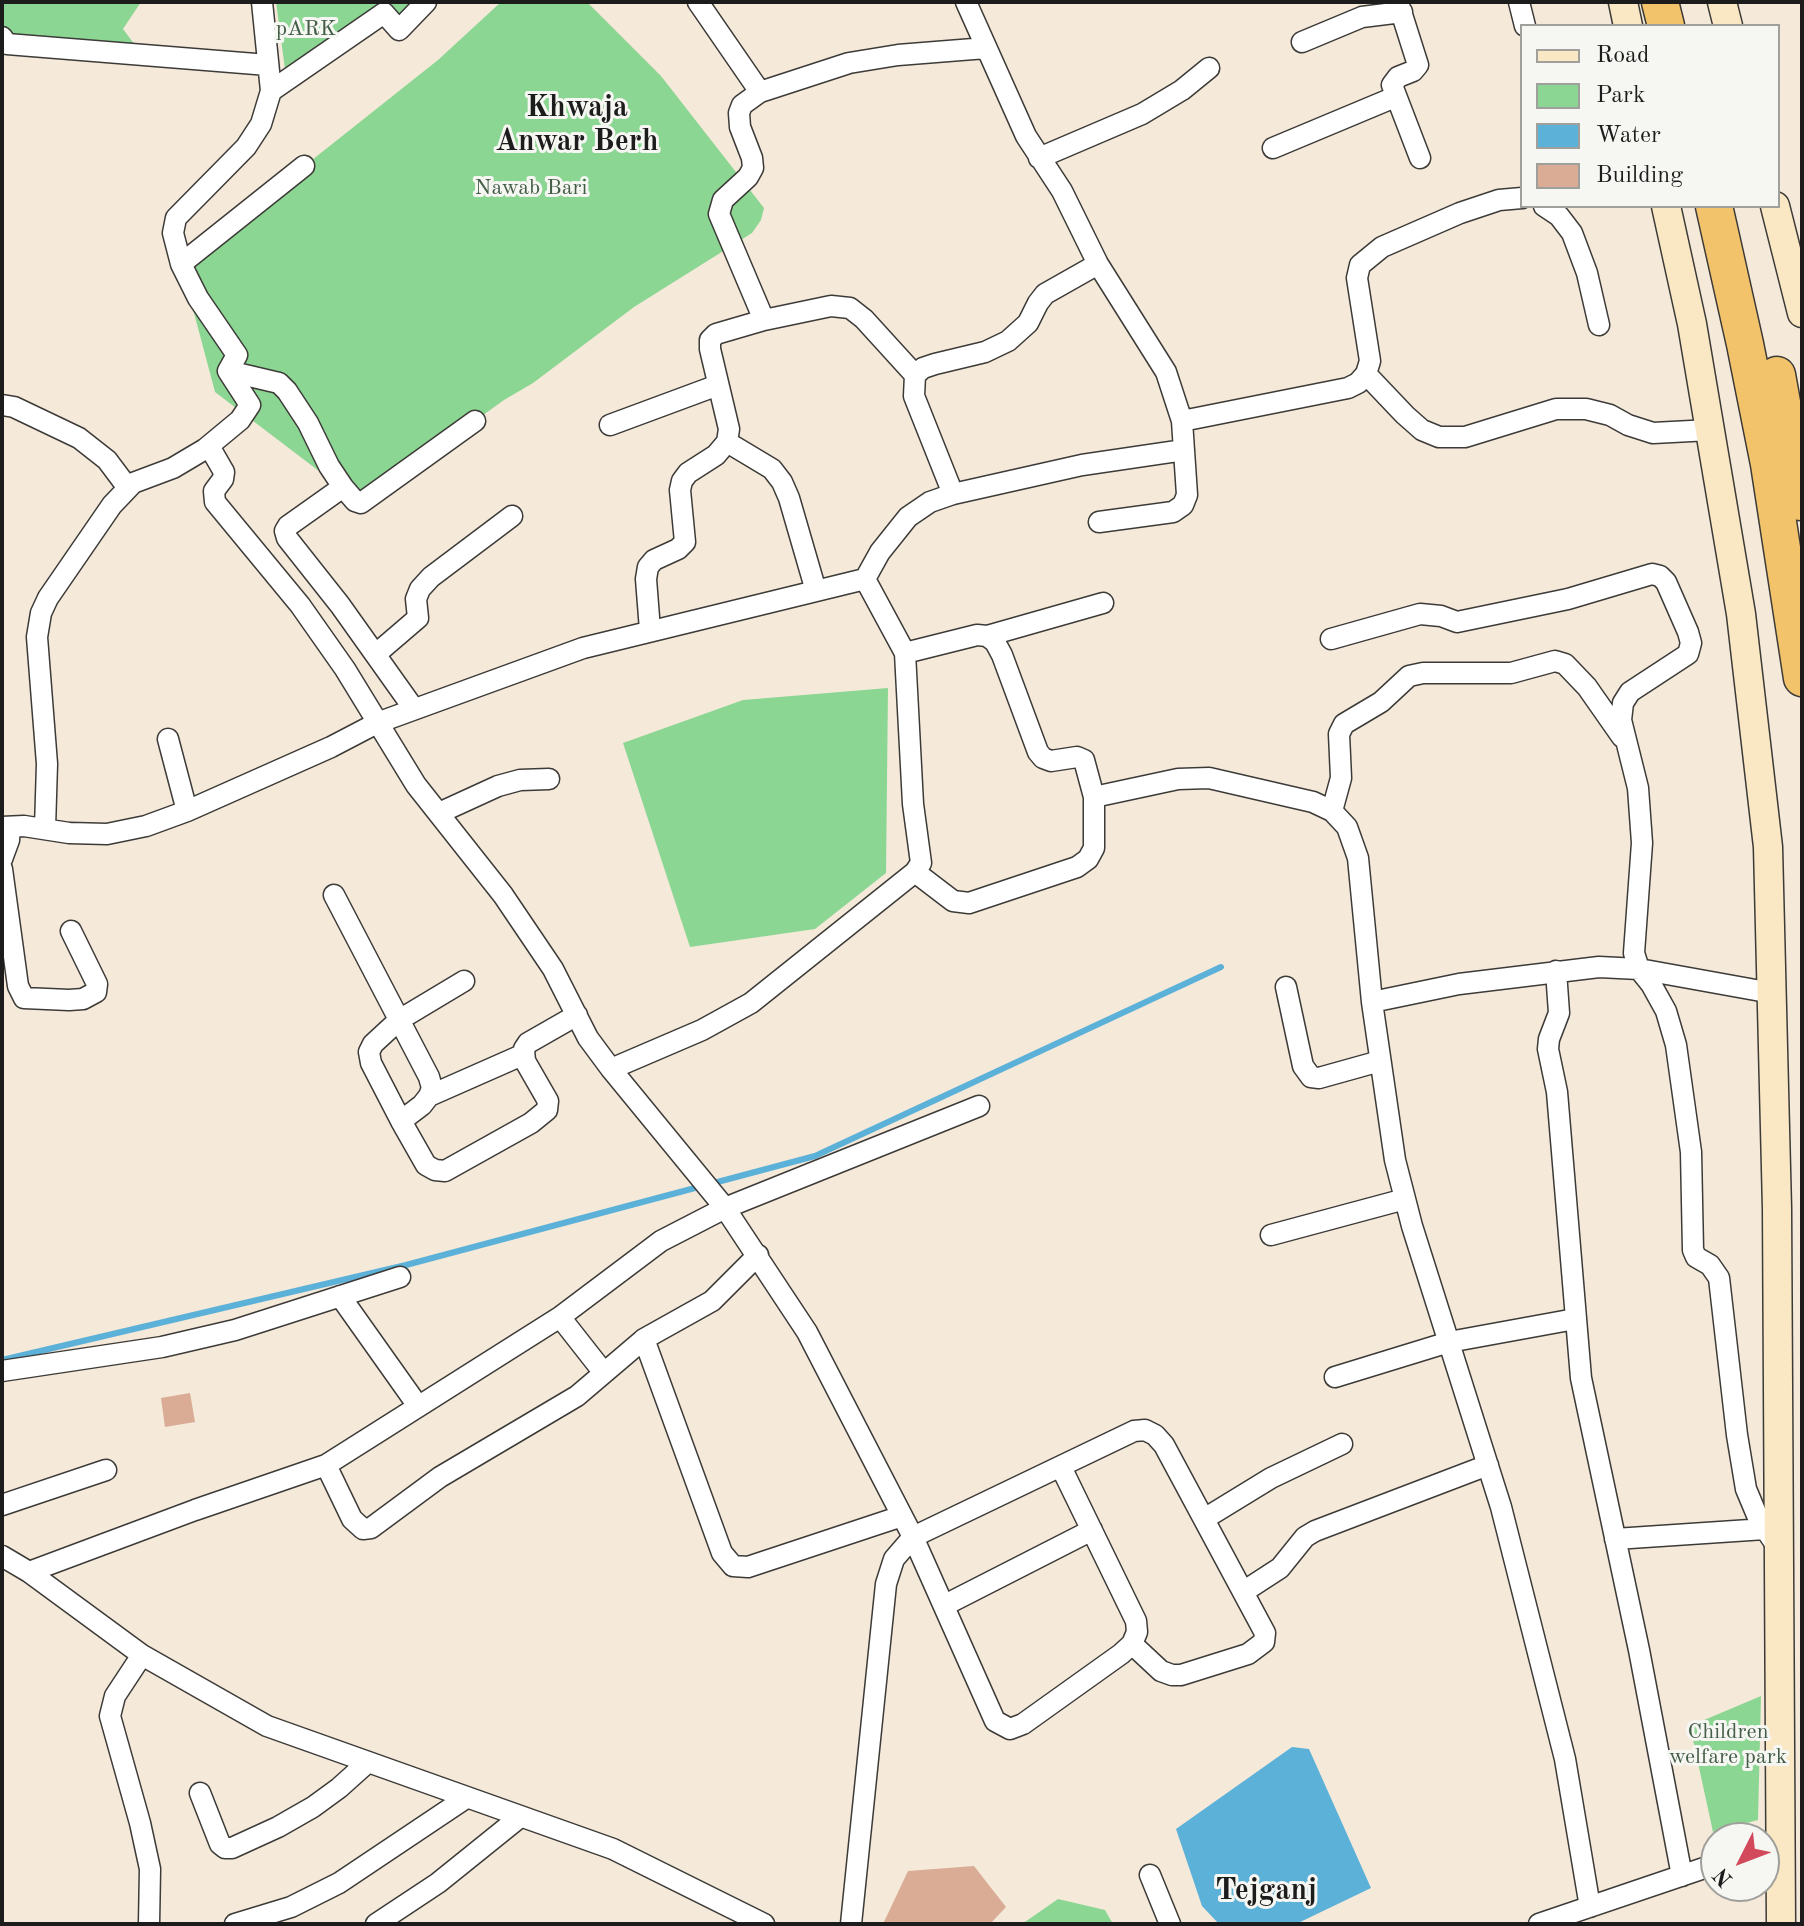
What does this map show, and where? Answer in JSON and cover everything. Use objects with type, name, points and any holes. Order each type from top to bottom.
[{"type":"highway","points":[[1660,2],[1666,24]]},
{"type":"highway","points":[[1686,2],[1692,24]]},
{"type":"highway","points":[[1714,208],[1769,464],[1802,678]]},
{"type":"highway","points":[[1738,208],[1771,347],[1802,511]]},
{"type":"main road","points":[[1623,2],[1628,24]]},
{"type":"main road","points":[[1722,2],[1728,24]]},
{"type":"main road","points":[[1666,208],[1692,324],[1741,614],[1768,847],[1777,1209],[1772,1822]]},
{"type":"main road","points":[[1776,208],[1802,313]]},
{"type":"main road","points":[[1778,1902],[1781,1924]]},
{"type":"street","points":[[228,371],[237,355],[198,298],[181,264],[173,233],[176,218],[246,147],[261,124],[271,91],[262,2]]},
{"type":"street","points":[[271,91],[384,13],[399,30],[426,2]]},
{"type":"street","points":[[698,2],[760,92]]},
{"type":"street","points":[[966,2],[1016,118],[1062,191],[1098,264],[1157,354],[1182,421],[1187,495],[1183,505],[1173,512],[1099,522]]},
{"type":"street","points":[[1519,2],[1524,24]]},
{"type":"street","points":[[1302,42],[1362,17],[1400,7],[1418,65],[1393,81],[1392,85],[1420,158]]},
{"type":"street","points":[[2,37],[7,44],[268,65]]},
{"type":"street","points":[[764,320],[719,214],[723,200],[748,177],[753,168],[740,127],[739,113],[749,97],[849,63],[898,55],[986,48]]},
{"type":"street","points":[[1039,158],[1142,114],[1182,90],[1209,68]]},
{"type":"street","points":[[1273,148],[1395,97]]},
{"type":"street","points":[[181,264],[304,166]]},
{"type":"street","points":[[1182,421],[1348,388],[1358,383],[1366,374],[1370,361],[1357,278],[1360,265],[1382,247],[1460,213],[1499,200],[1520,198]]},
{"type":"street","points":[[1547,208],[1559,216],[1572,233],[1587,273],[1599,325]]},
{"type":"street","points":[[915,375],[923,368],[985,352],[1008,341],[1028,323],[1045,294],[1098,264]]},
{"type":"street","points":[[650,630],[648,567],[654,560],[678,549],[685,542],[680,490],[682,481],[688,473],[716,455],[727,442],[729,429],[710,340],[724,330],[831,306],[850,308],[915,375],[914,396],[953,494]]},
{"type":"street","points":[[45,828],[47,764],[37,637],[41,613],[91,535],[133,483],[173,468],[209,446],[240,420],[250,405],[228,371]]},
{"type":"street","points":[[228,371],[279,383],[287,391],[308,423],[320,451],[355,501],[367,501],[475,421]]},
{"type":"street","points":[[1366,374],[1422,430],[1439,437],[1465,437],[1556,409],[1586,409],[1610,415],[1653,433],[1710,430]]},
{"type":"street","points":[[610,425],[718,385]]},
{"type":"street","points":[[2,405],[14,407],[79,438],[107,460],[128,488]]},
{"type":"street","points":[[727,442],[772,469],[782,482],[816,591]]},
{"type":"street","points":[[209,446],[224,472],[214,491],[215,502],[300,605],[345,669],[416,785],[503,895],[553,969],[588,1038],[725,1208],[807,1332],[913,1537],[995,1721],[1010,1729],[1121,1654],[1132,1644],[1137,1632],[1136,1621],[1061,1467]]},
{"type":"street","points":[[2,859],[9,840],[6,827],[107,834],[146,826],[331,747],[377,723],[583,648],[865,579],[880,552],[908,517],[930,502],[953,494],[1082,465],[1184,450]]},
{"type":"street","points":[[343,487],[294,521],[285,531],[414,709]]},
{"type":"street","points":[[376,654],[418,618],[416,599],[431,577],[512,516]]},
{"type":"street","points":[[1331,639],[1420,614],[1441,616],[1457,622],[1568,599],[1643,575],[1660,576],[1666,582],[1691,643],[1688,654],[1681,661],[1644,681],[1630,692],[1623,703],[1621,720],[1638,788],[1642,843],[1634,953],[1639,969],[1666,1011],[1676,1045],[1691,1152],[1693,1250],[1701,1263],[1710,1265],[1719,1278],[1746,1489],[1772,1539],[1615,1539]]},
{"type":"street","points":[[611,1069],[702,1030],[751,1003],[915,872],[921,863],[913,804],[905,653],[865,579]]},
{"type":"street","points":[[905,653],[977,635],[987,636],[1103,603]]},
{"type":"street","points":[[915,872],[953,901],[969,903],[1077,867],[1088,859],[1094,848],[1094,797],[1084,760],[1077,757],[1051,761],[1038,752],[1002,655],[995,642],[987,636]]},
{"type":"street","points":[[1332,811],[1340,787],[1339,734],[1344,724],[1381,702],[1409,676],[1423,673],[1511,673],[1555,661],[1565,664],[1587,687],[1626,743]]},
{"type":"street","points":[[168,739],[187,811]]},
{"type":"street","points":[[1094,797],[1178,779],[1209,778],[1313,802],[1332,811],[1347,827],[1358,858],[1372,1002],[1395,1160],[1501,1507],[1565,1759],[1590,1907]]},
{"type":"street","points":[[439,813],[498,786],[520,780],[549,779]]},
{"type":"street","points":[[2,869],[18,986],[24,998],[83,999],[96,992],[97,984],[71,931]]},
{"type":"street","points":[[334,895],[429,1077],[432,1088],[429,1096],[401,1121]]},
{"type":"street","points":[[1372,1002],[1459,984],[1599,967],[1639,969],[1772,993]]},
{"type":"street","points":[[1556,971],[1559,1013],[1548,1049],[1557,1092],[1581,1378],[1682,1876]]},
{"type":"street","points":[[464,981],[399,1020],[380,1036],[369,1052],[371,1063],[426,1165],[445,1171],[531,1123],[547,1110],[548,1101],[522,1055]]},
{"type":"street","points":[[1286,987],[1303,1066],[1311,1077],[1319,1078],[1380,1061]]},
{"type":"street","points":[[429,1096],[522,1055],[528,1043],[577,1015]]},
{"type":"street","points":[[29,1572],[326,1465],[560,1317],[661,1241],[725,1208],[979,1106]]},
{"type":"street","points":[[1271,1235],[1405,1199]]},
{"type":"street","points":[[326,1465],[352,1519],[363,1529],[371,1528],[440,1477],[577,1396],[644,1339],[712,1301],[758,1255]]},
{"type":"street","points":[[2,1371],[162,1347],[235,1330],[400,1277]]},
{"type":"street","points":[[340,1296],[418,1406]]},
{"type":"street","points":[[560,1317],[604,1373]]},
{"type":"street","points":[[1335,1377],[1449,1342],[1575,1319]]},
{"type":"street","points":[[644,1339],[722,1553],[733,1566],[748,1567],[902,1516]]},
{"type":"street","points":[[851,1924],[886,1584],[894,1559],[913,1537],[1134,1431],[1145,1430],[1164,1445],[1265,1633],[1264,1642],[1248,1654],[1181,1675],[1161,1671],[1132,1644]]},
{"type":"street","points":[[1204,1519],[1271,1478],[1342,1444]]},
{"type":"street","points":[[1243,1592],[1280,1568],[1305,1537],[1315,1531],[1488,1465]]},
{"type":"street","points":[[2,1505],[106,1470]]},
{"type":"street","points":[[945,1605],[1092,1530]]},
{"type":"street","points":[[2,1556],[29,1572],[142,1655],[267,1726],[613,1849],[764,1924]]},
{"type":"street","points":[[142,1655],[115,1696],[110,1716],[150,1869],[149,1924]]},
{"type":"street","points":[[200,1793],[220,1844],[232,1848],[313,1807],[368,1762]]},
{"type":"street","points":[[235,1924],[291,1907],[339,1883],[466,1798]]},
{"type":"street","points":[[376,1924],[438,1883],[520,1817]]},
{"type":"street","points":[[1539,1924],[1700,1870]]},
{"type":"street","points":[[1150,1875],[1170,1924]]},
{"type":"green space","points":[[2,2],[141,2],[123,29],[135,45],[12,37],[2,24]]},
{"type":"green space","name":"pARK","points":[[276,2],[427,2],[285,69]]},
{"type":"green space","name":"Nawab Bari","points":[[501,2],[587,2],[661,76],[764,208],[761,220],[752,233],[634,307],[533,383],[504,400],[361,503],[215,392],[181,264],[438,60]]},
{"type":"green space","points":[[888,688],[886,873],[815,929],[690,947],[623,743],[743,700]]},
{"type":"green space","name":"Children welfare park","points":[[1761,1696],[1758,1820],[1711,1822],[1690,1726]]},
{"type":"green space","points":[[1058,1899],[1105,1910],[1113,1924],[1022,1924]]},
{"type":"water","points":[[1292,1747],[1309,1749],[1371,1888],[1296,1924],[1219,1924],[1202,1906],[1176,1829]]},
{"type":"building","points":[[190,1393],[195,1422],[165,1427],[161,1398]]},
{"type":"building","points":[[974,1866],[1006,1907],[990,1924],[883,1924],[908,1871]]},
{"type":"waterway","points":[[2,1360],[406,1265],[815,1156],[1221,967]]},
{"type":"district","name":"Khwaja Anwar Berh","points":[[577,125]]},
{"type":"district","name":"Tejganj","points":[[1266,1891]]}]
